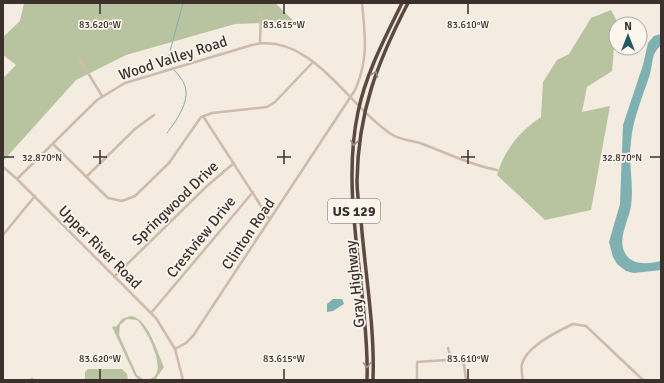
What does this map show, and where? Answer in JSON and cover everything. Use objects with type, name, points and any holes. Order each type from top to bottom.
[{"type":"highway","name":"Gray Highway","points":[[367,380],[366,342],[352,181],[353,150],[360,105],[375,59],[402,3]]},
{"type":"highway","name":"Gray Highway","points":[[373,380],[372,338],[357,183],[360,140],[364,111],[381,59],[408,3]]},
{"type":"street","name":"Clinton Road","points":[[175,349],[186,343],[193,336],[351,97],[362,75],[365,57],[362,3]]},
{"type":"street","points":[[260,43],[261,13]]},
{"type":"street","name":"Wood Valley Road","points":[[17,179],[102,96],[118,86],[136,79],[260,43],[274,43],[292,47],[313,62],[360,105],[364,111],[396,137],[420,143],[482,168],[496,170]]},
{"type":"street","points":[[79,58],[102,96]]},
{"type":"street","points":[[53,144],[102,193],[112,200],[122,201],[131,199],[169,163],[197,122],[203,116],[212,113],[267,107],[275,102],[313,62]]},
{"type":"street","points":[[86,177],[135,129],[154,115]]},
{"type":"street","points":[[203,116],[270,220]]},
{"type":"street","name":"Springwood Drive","points":[[114,277],[211,182],[234,163]]},
{"type":"street","name":"Upper River Road","points":[[3,167],[35,196],[151,313],[163,327],[175,349]]},
{"type":"street","name":"Crestview Drive","points":[[151,313],[253,192]]},
{"type":"street","points":[[3,234],[35,196]]},
{"type":"street","points":[[523,380],[522,364],[525,356],[531,349],[573,324],[586,326],[643,380]]},
{"type":"street","points":[[448,348],[452,358],[464,364],[466,380]]},
{"type":"street","points":[[175,349],[183,380]]},
{"type":"street","points":[[417,380],[417,362],[447,360],[452,358]]},
{"type":"green space","points":[[24,3],[275,3],[300,27],[285,22],[235,24],[126,55],[76,80],[4,160],[3,78],[16,65],[3,55],[3,37],[20,21]]},
{"type":"green space","points":[[611,10],[614,16],[608,16],[608,56],[613,56],[612,71],[587,87],[582,112],[610,106],[591,210],[545,220],[497,175],[504,157],[514,142],[526,129],[541,117],[543,82],[557,60],[569,54],[591,18]]},
{"type":"green space","points":[[130,316],[136,318],[142,322],[151,336],[164,367],[155,380],[139,380],[135,376],[112,327],[116,327],[122,319]],"holes":[[[127,319],[137,320],[151,343],[158,364],[157,372],[152,378],[143,379],[137,375],[119,335],[120,325]]]},
{"type":"green space","points":[[88,369],[122,369],[127,374],[128,380],[85,380],[85,372]]},
{"type":"water","points":[[661,34],[661,46],[655,52],[650,74],[636,115],[632,132],[630,157],[632,198],[622,242],[625,253],[632,260],[641,263],[661,261],[661,270],[634,273],[626,271],[617,264],[613,257],[609,242],[620,204],[623,125],[645,56],[648,56],[648,43],[654,36]]},
{"type":"water","points":[[333,299],[342,299],[344,304],[333,311],[327,312],[327,304]]},
{"type":"waterway","points":[[172,66],[169,55],[183,3]]},
{"type":"waterway","points":[[167,133],[181,111],[186,98],[185,86],[174,70]]}]
